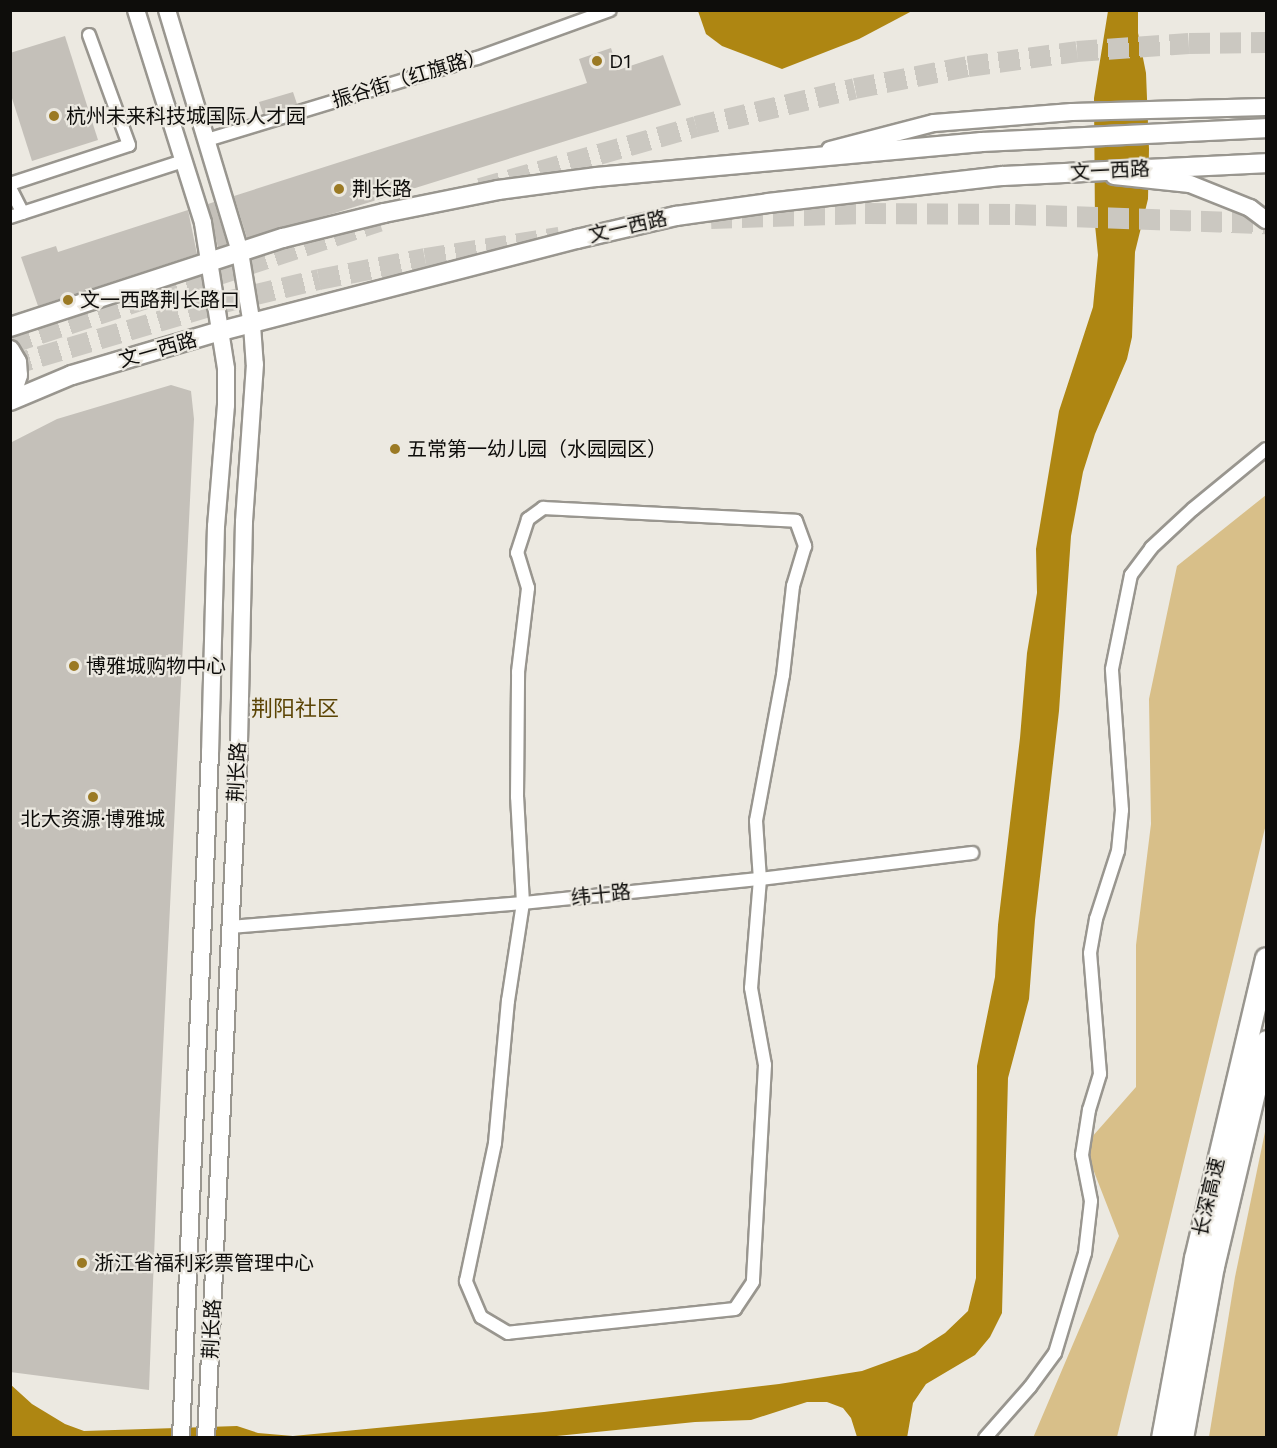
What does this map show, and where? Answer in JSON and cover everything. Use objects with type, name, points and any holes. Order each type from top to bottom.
[{"type":"highway","name":"长深高速","points":[[1162,1437],[1195,1258],[1266,957]]},
{"type":"highway","name":"长深高速","points":[[1182,1437],[1213,1266],[1266,1041]]},
{"type":"highway","points":[[1156,1437],[1171,1380]]},
{"type":"main road","name":"荆长路","points":[[136,10],[202,223],[221,332],[226,405],[216,526],[210,752],[181,1437]]},
{"type":"main road","name":"荆长路","points":[[167,10],[240,252],[252,325],[254,402],[244,522],[239,749],[206,1437]]},
{"type":"main road","points":[[806,157],[934,123],[1072,112],[1266,107]]},
{"type":"main road","name":"文一西路","points":[[10,327],[240,252],[384,213],[498,190],[597,177],[806,157],[1073,136],[1266,129]]},
{"type":"main road","name":"文一西路","points":[[10,400],[72,375],[221,332],[577,239],[676,216],[921,184],[1076,172],[1266,163]]},
{"type":"main road","points":[[1076,172],[1190,184],[1250,208],[1266,220]]},
{"type":"main road","points":[[10,350],[17,362],[18,375],[10,400]]},
{"type":"street","name":"振谷街（红旗路）","points":[[207,140],[477,58],[610,10]]},
{"type":"street","points":[[89,35],[129,145],[10,186],[17,215],[183,161]]},
{"type":"street","points":[[985,1437],[1055,1353],[1085,1253],[1091,1201],[1083,1155],[1089,1110],[1100,1074],[1090,953],[1096,919],[1118,851],[1122,810],[1112,669],[1131,575],[1151,548],[1184,517],[1266,449]]},
{"type":"street","points":[[543,508],[796,521],[805,546],[793,586],[783,675],[756,820],[760,879],[751,988],[765,1065],[753,1282],[735,1309],[508,1333],[481,1317],[466,1281],[495,1143],[508,1001],[523,903],[517,797],[518,672],[528,588],[517,553],[528,519],[543,508]]},
{"type":"street","name":"纬十路","points":[[230,927],[523,903],[760,879],[972,853]]},
{"type":"shaded area","points":[[698,10],[912,11],[859,39],[782,69],[722,46],[706,34]]},
{"type":"shaded area","points":[[1108,11],[1138,11],[1138,33],[1146,73],[1148,199],[1135,252],[1132,337],[1127,359],[1095,434],[1083,472],[1071,536],[1059,711],[1035,920],[1029,999],[1008,1078],[1002,1313],[990,1337],[975,1355],[926,1384],[913,1403],[907,1438],[857,1437],[851,1418],[843,1408],[827,1402],[807,1402],[751,1420],[695,1422],[537,1438],[11,1437],[10,1384],[32,1404],[65,1424],[84,1431],[237,1426],[258,1433],[293,1436],[544,1412],[779,1384],[862,1371],[917,1351],[945,1333],[968,1311],[976,1278],[977,1066],[995,977],[998,925],[1020,738],[1027,653],[1037,593],[1036,549],[1059,411],[1093,307],[1098,255],[1095,225],[1094,98]]},
{"type":"shaded area","points":[[1266,495],[1266,824],[1117,1437],[1033,1438],[1119,1236],[1084,1146],[1136,1087],[1136,945],[1151,824],[1149,699],[1177,566]]},
{"type":"shaded area","points":[[1266,1127],[1266,1437],[1209,1437],[1235,1277]]},
{"type":"building","name":"杭州未来科技城国际人才园","points":[[65,36],[98,140],[32,161],[10,92],[10,53]]},
{"type":"building","name":"荆长路","points":[[611,48],[618,70],[663,55],[681,105],[335,213],[247,238],[234,196],[587,83],[579,59]]},
{"type":"building","points":[[293,92],[297,104],[263,114],[259,102]]},
{"type":"building","points":[[214,202],[227,244],[218,248],[208,204]]},
{"type":"building","points":[[188,210],[197,254],[38,306],[21,257],[56,246],[58,252]]},
{"type":"building","name":"北大资源·博雅城","points":[[171,385],[191,391],[194,419],[158,1151],[149,1390],[10,1372],[10,443],[57,419]]},
{"type":"tunnel","points":[[480,188],[696,126],[855,88],[968,66],[1077,51],[1189,43],[1266,42]]},
{"type":"tunnel","points":[[711,218],[865,213],[1015,214],[1266,223]]},
{"type":"tunnel","points":[[10,343],[379,221]]},
{"type":"tunnel","points":[[10,365],[223,302],[319,279],[425,258],[559,237]]},
{"type":"place","name":"D1","points":[[597,61]]},
{"type":"place","name":"杭州未来科技城国际人才园","points":[[54,116]]},
{"type":"place","name":"荆长路","points":[[339,189]]},
{"type":"place","name":"文一西路荆长路口","points":[[68,300]]},
{"type":"place","name":"五常第一幼儿园（水园园区）","points":[[395,449]]},
{"type":"place","name":"博雅城购物中心","points":[[74,666]]},
{"type":"place","name":"北大资源·博雅城","points":[[93,797]]},
{"type":"place","name":"浙江省福利彩票管理中心","points":[[82,1263]]},
{"type":"district","name":"荆阳社区","points":[[295,709]]}]
